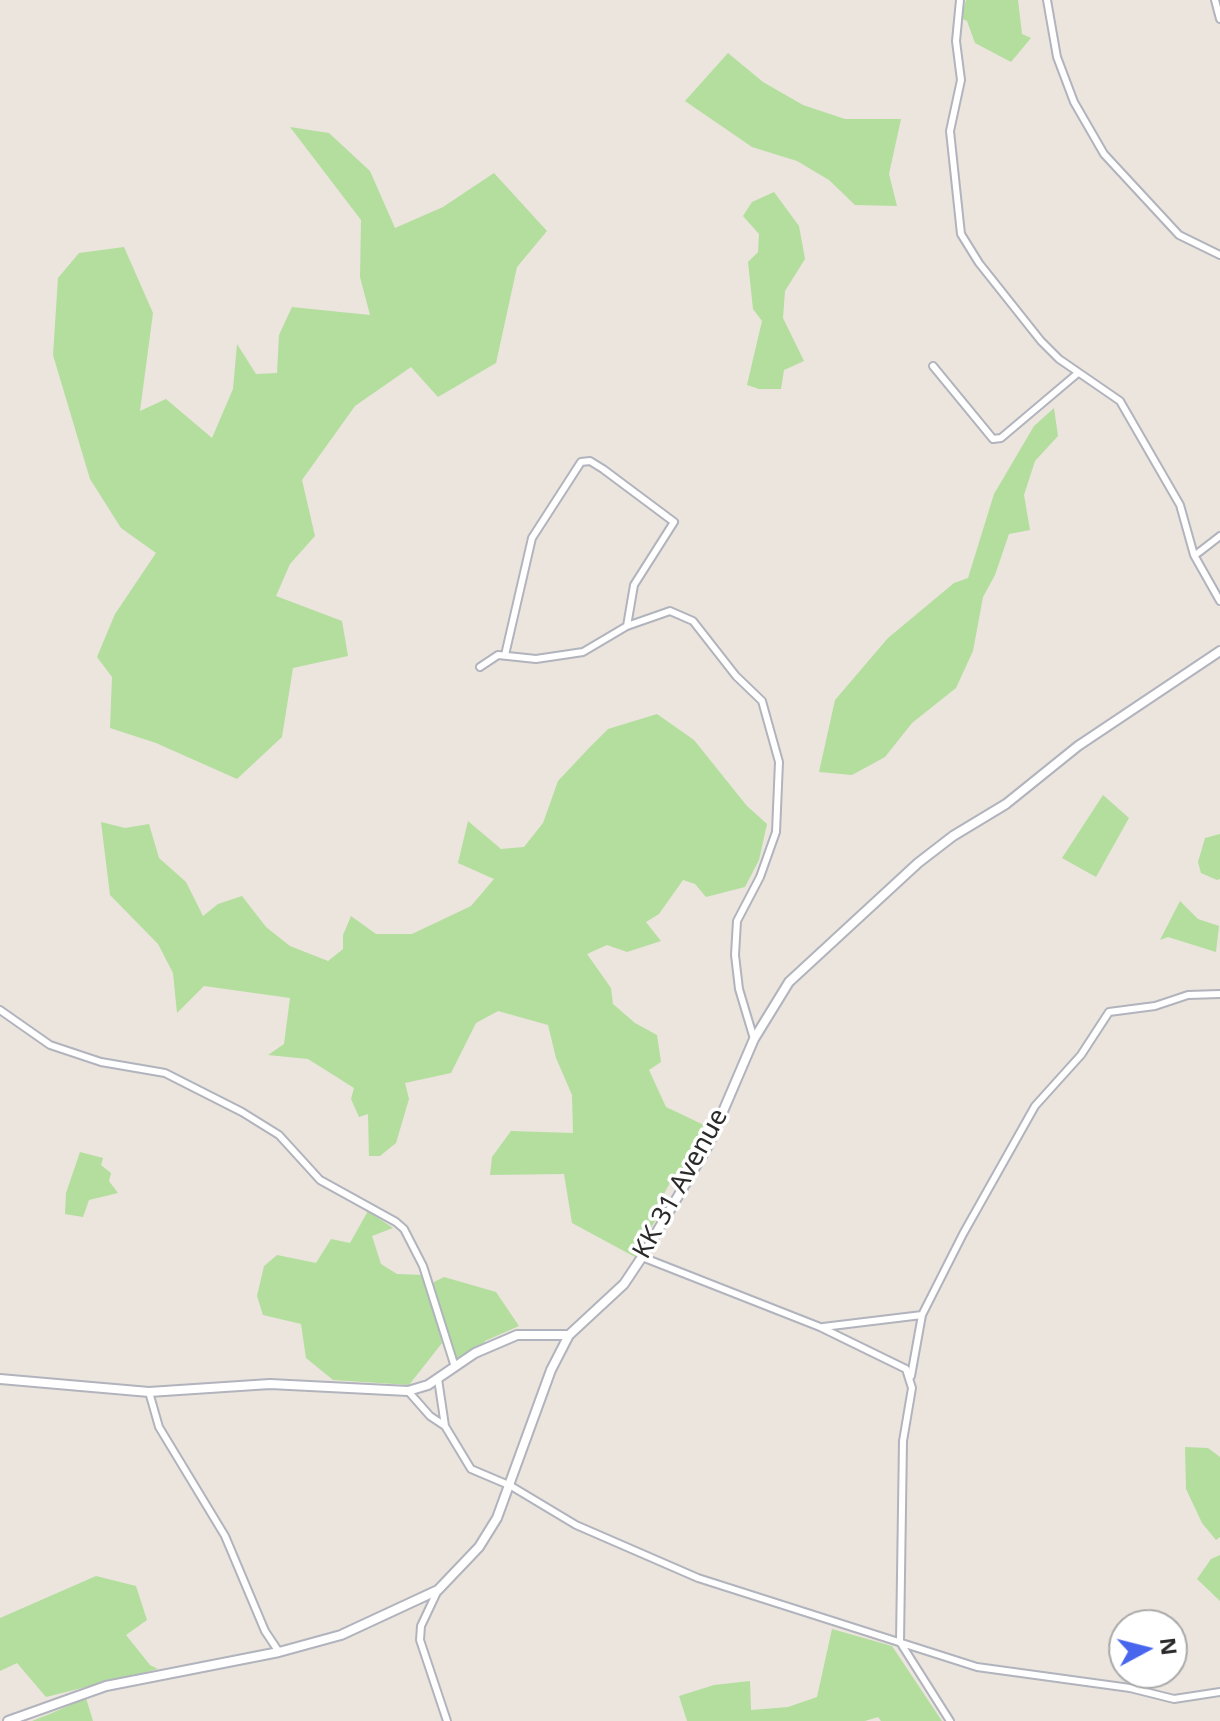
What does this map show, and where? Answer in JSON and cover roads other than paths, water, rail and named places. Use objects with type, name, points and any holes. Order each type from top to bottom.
[{"type":"main road","name":"KK 31 Avenue","points":[[569,1335],[624,1284],[642,1257],[709,1144],[754,1039],[789,982],[918,863],[953,836],[1006,804],[1078,746],[1220,651]]},
{"type":"main road","points":[[0,1379],[149,1392],[270,1384],[408,1391],[438,1379],[475,1353],[517,1335],[569,1335],[551,1370],[497,1518],[479,1547],[438,1590],[341,1635],[279,1652],[106,1686],[8,1721]]},
{"type":"street","points":[[960,0],[956,41],[961,80],[950,131],[961,234],[979,263],[1034,334],[1078,373],[1120,401],[1139,429],[1180,505],[1198,566],[1220,601]]},
{"type":"street","points":[[1047,0],[1057,57],[1074,102],[1104,154],[1179,235],[1220,255]]},
{"type":"street","points":[[1215,0],[1220,19]]},
{"type":"street","points":[[933,366],[993,439],[1001,438],[1078,373]]},
{"type":"street","points":[[505,655],[532,538],[581,462],[590,461],[597,465],[674,522],[634,585],[627,626]]},
{"type":"street","points":[[1198,553],[1220,536]]},
{"type":"street","points":[[480,667],[490,659],[505,655],[558,658],[583,652],[627,626],[670,611],[683,614],[766,709],[779,762],[776,832],[760,877],[737,921],[735,955],[739,989],[754,1039]]},
{"type":"street","points":[[950,1721],[900,1642],[903,1441],[922,1315],[1018,1133],[1035,1106],[1081,1055],[1109,1012],[1155,1006],[1188,995],[1220,994]]},
{"type":"street","points":[[0,1010],[50,1045],[101,1062],[165,1073],[242,1112],[279,1135],[320,1180],[396,1222],[408,1236],[423,1266],[455,1368]]},
{"type":"street","points":[[642,1257],[895,1360],[911,1376]]},
{"type":"street","points":[[820,1327],[922,1315]]},
{"type":"street","points":[[438,1379],[445,1426],[471,1469],[511,1486],[576,1525],[698,1578],[977,1667],[1130,1688],[1174,1699],[1220,1692]]},
{"type":"street","points":[[408,1391],[430,1416],[445,1426]]},
{"type":"street","points":[[149,1392],[159,1427],[225,1536],[265,1631],[279,1652]]},
{"type":"street","points":[[438,1590],[421,1626],[420,1640],[447,1721]]}]
